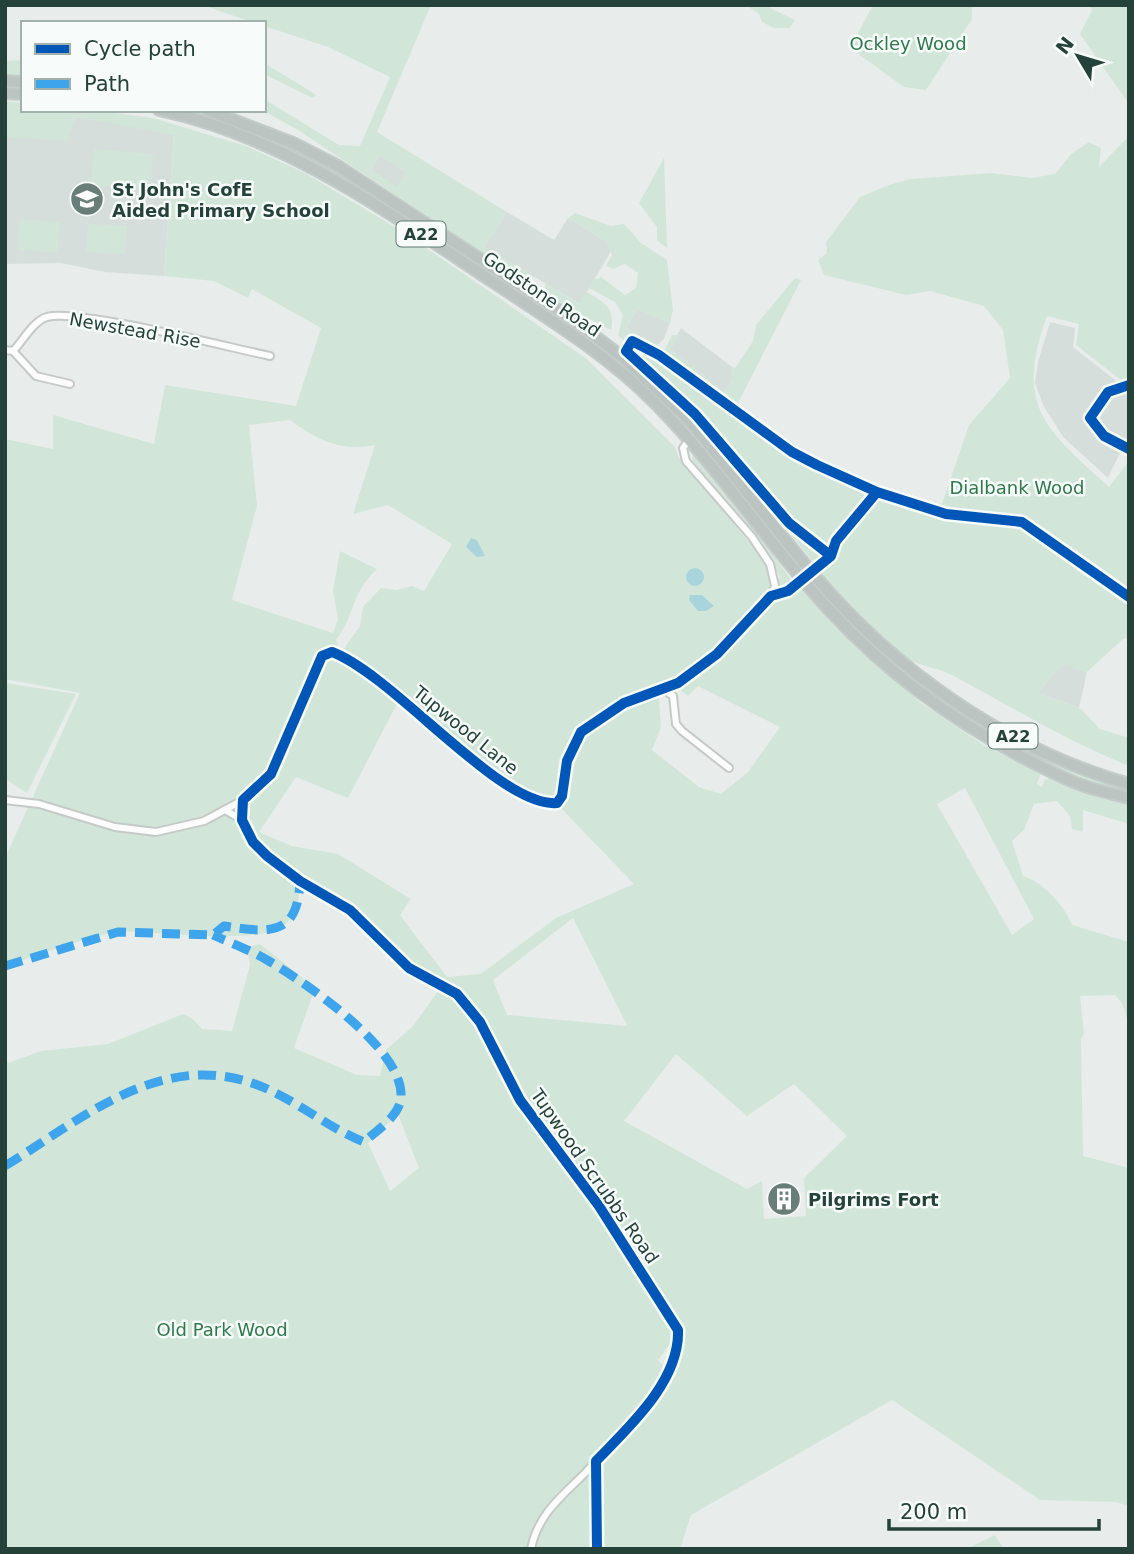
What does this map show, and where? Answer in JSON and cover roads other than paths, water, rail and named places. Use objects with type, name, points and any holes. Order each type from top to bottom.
[{"type":"highway","name":"Godstone Road","points":[[166,112],[210,124],[287,155],[380,207],[607,360],[656,404],[689,440],[832,614],[890,668],[923,694],[1014,753],[1073,782],[1129,798]]},
{"type":"highway","name":"Godstone Road","points":[[212,112],[293,143],[338,166],[575,321],[621,356],[687,418],[815,576],[880,643],[961,705],[1023,742],[1079,770],[1129,784]]},
{"type":"street","name":"Newstead Rise","points":[[9,350],[38,323],[47,317],[58,316],[99,320],[270,356]]},
{"type":"street","points":[[9,350],[36,376],[70,384]]},
{"type":"street","points":[[1129,385],[1108,392],[1090,418],[1104,436],[1129,449]]},
{"type":"street","name":"Tupwood Lane","points":[[5,800],[39,804],[115,827],[147,832],[179,828],[226,810],[243,800],[271,774],[326,653],[340,655],[379,682],[499,781],[542,804],[557,803],[562,796],[567,761],[581,732],[616,706],[678,682],[717,654],[771,596],[775,586],[771,564],[752,537],[686,461],[683,448],[689,440]]},
{"type":"street","points":[[662,688],[673,696],[676,724],[729,768]]},
{"type":"street","points":[[226,810],[242,820],[243,800]]},
{"type":"street","name":"Tupwood Scrubbs Road","points":[[242,820],[253,842],[267,856],[300,881],[350,910],[409,968],[457,994],[480,1022],[520,1100],[599,1206],[678,1330],[675,1354],[655,1396],[580,1478],[557,1498],[538,1528],[531,1549]]},
{"type":"water","points":[[471,538],[477,540],[485,556],[477,557],[466,547]]},
{"type":"water","points":[[695,568],[701,571],[704,577],[701,583],[695,586],[689,583],[686,577],[689,571]]},
{"type":"water","points":[[690,595],[702,595],[714,606],[706,611],[698,611],[689,600]]},
{"type":"place","name":"St John's CofE Aided Primary School","points":[[87,199]]},
{"type":"place","name":"Pilgrims Fort","points":[[784,1199]]},
{"type":"park label","name":"Ockley Wood","points":[[908,43]]},
{"type":"park label","name":"Dialbank Wood","points":[[1017,487]]},
{"type":"park label","name":"Old Park Wood","points":[[222,1329]]}]
